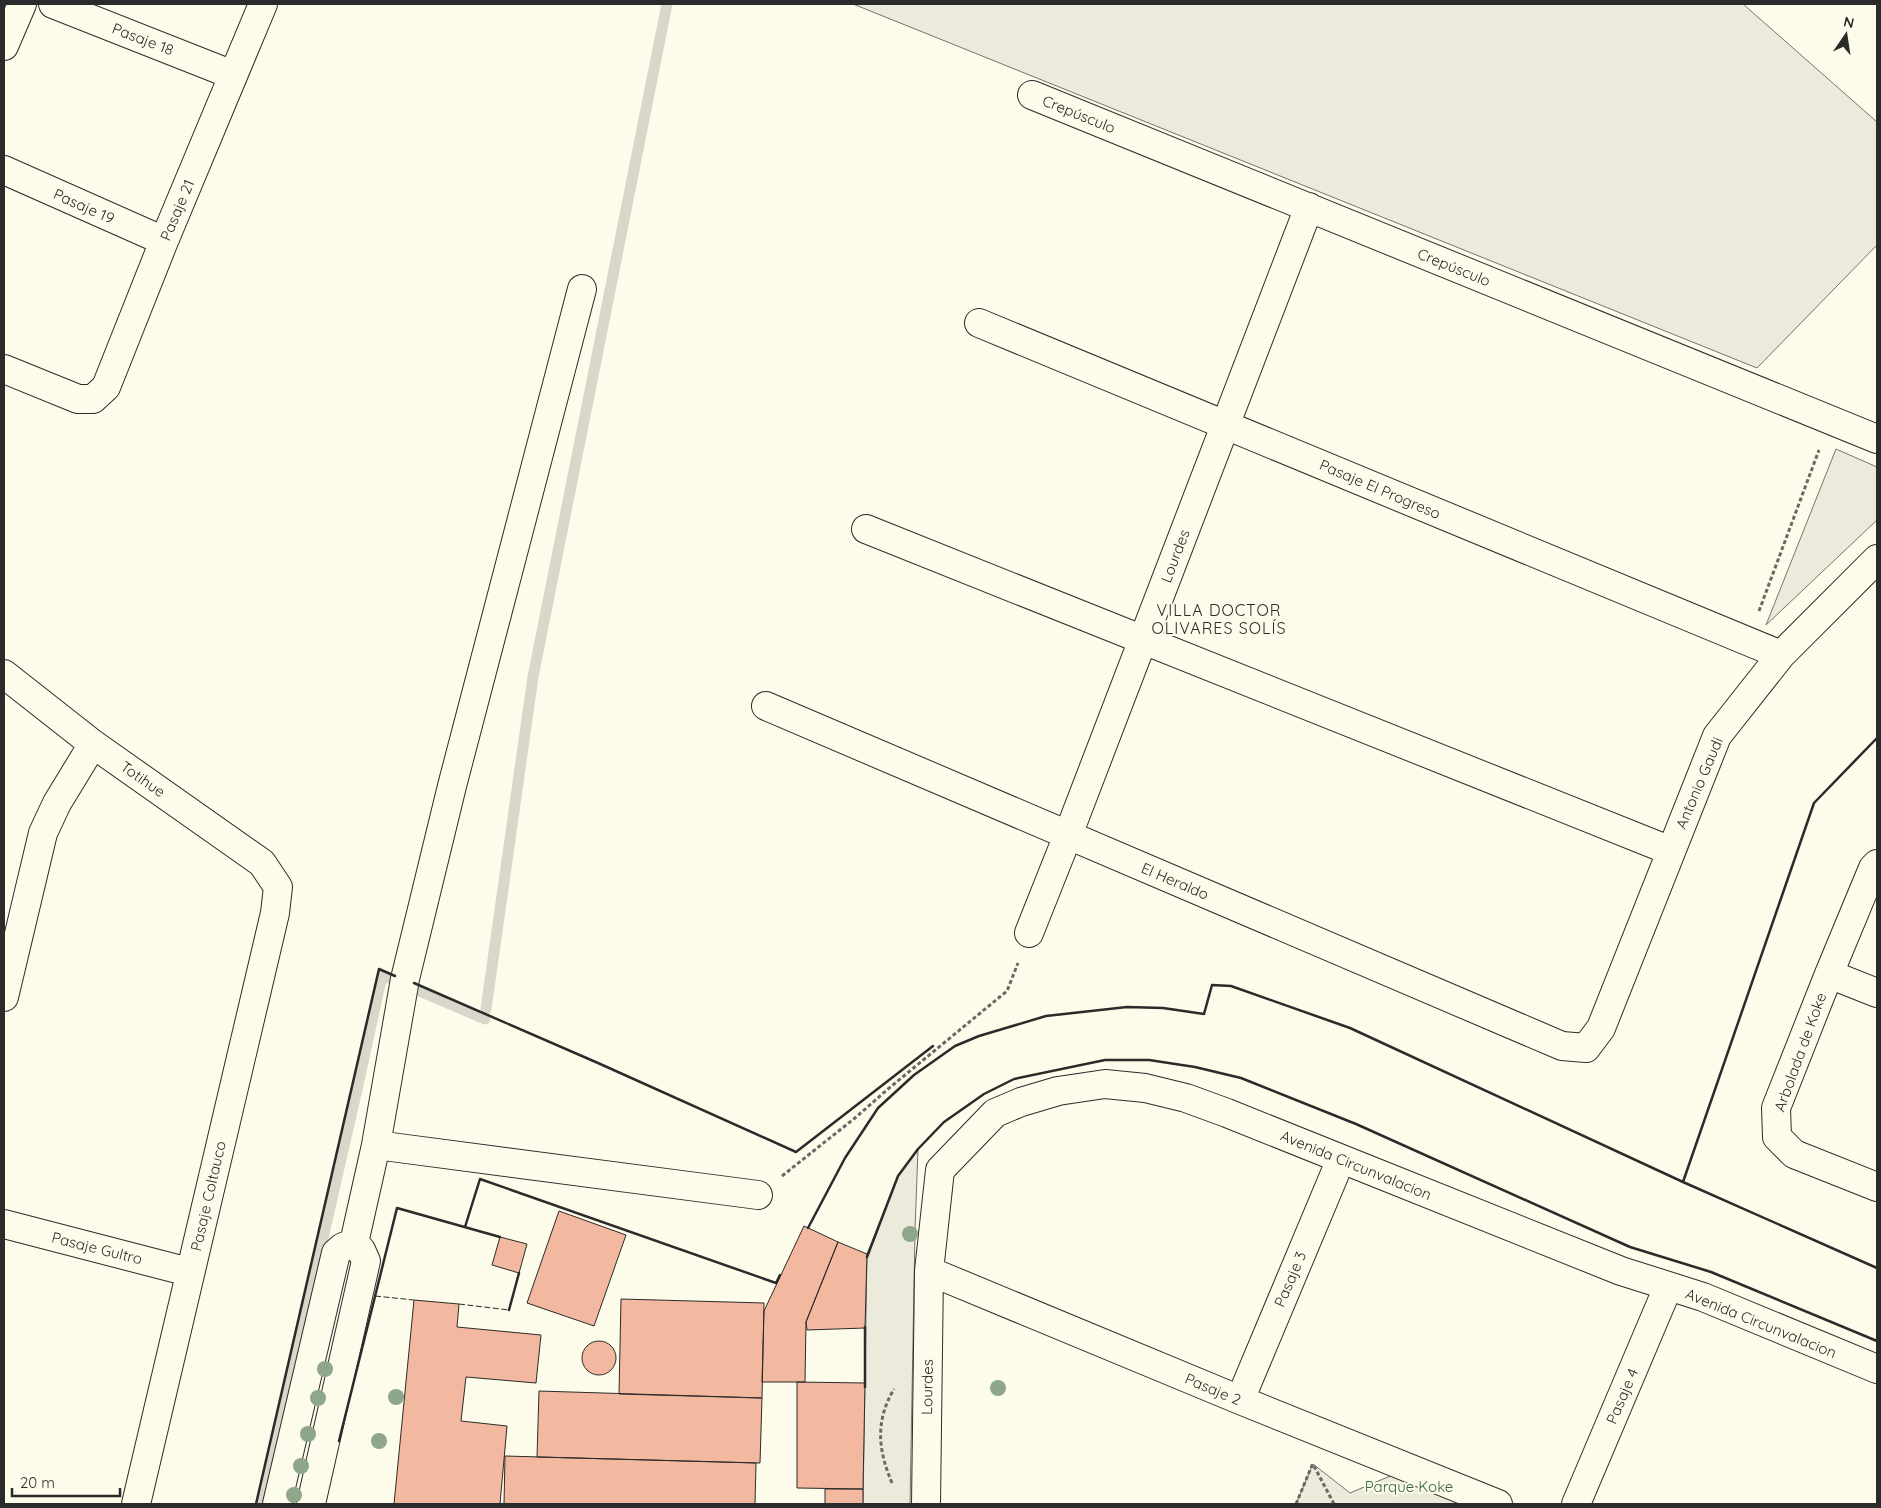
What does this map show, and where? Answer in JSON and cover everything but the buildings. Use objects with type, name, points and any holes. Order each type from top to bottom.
[{"type":"street","points":[[4,46],[22,4]]},
{"type":"street","name":"Pasaje 18","points":[[53,4],[233,75]]},
{"type":"street","name":"Pasaje 21","points":[[4,369],[78,399],[93,399],[106,387],[164,241],[263,4]]},
{"type":"street","name":"Crepúsculo","points":[[1032,94],[1877,438]]},
{"type":"street","name":"Pasaje 19","points":[[4,170],[164,241]]},
{"type":"street","name":"Lourdes","points":[[1029,933],[1309,207]]},
{"type":"street","points":[[354,1243],[376,1145],[404,984],[455,777],[582,289]]},
{"type":"street","name":"Pasaje El Progreso","points":[[979,323],[1781,655]]},
{"type":"street","points":[[866,529],[1671,851]]},
{"type":"street","name":"Antonio Gaudi","points":[[1586,1048],[1601,1028],[1717,736],[1781,655],[1877,559]]},
{"type":"street","name":"Totihue","points":[[4,674],[93,744],[262,863],[278,887]]},
{"type":"street","name":"El Heraldo","points":[[766,706],[1562,1046],[1586,1048]]},
{"type":"street","points":[[4,997],[8,952],[43,833],[57,802],[93,744]]},
{"type":"street","name":"Arbolada de Koke","points":[[1877,864],[1873,868],[1829,974],[1776,1108],[1777,1137],[1794,1154],[1877,1187]]},
{"type":"street","name":"Pasaje Coltauco","points":[[136,1504],[189,1272],[275,913],[278,887]]},
{"type":"street","points":[[1829,974],[1877,993]]},
{"type":"street","name":"Avenida Circunvalacion","points":[[929,1270],[940,1170],[995,1113],[1021,1102],[1058,1091],[1105,1084],[1145,1088],[1186,1098],[1227,1112],[1621,1271],[1703,1297],[1877,1369]]},
{"type":"street","points":[[376,1145],[758,1195]]},
{"type":"street","name":"Pasaje 3","points":[[1240,1400],[1341,1159]]},
{"type":"street","name":"Pasaje Gultro","points":[[4,1224],[189,1272]]},
{"type":"street","points":[[277,1504],[336,1254],[344,1247],[354,1243]]},
{"type":"street","points":[[311,1504],[366,1261],[362,1250],[354,1243]]},
{"type":"street","name":"Lourdes","points":[[926,1504],[929,1270]]},
{"type":"street","name":"Pasaje 2","points":[[929,1270],[1240,1400],[1498,1504]]},
{"type":"street","name":"Pasaje 4","points":[[1576,1504],[1668,1287]]},
{"type":"path","points":[[1748,642],[1830,420]]},
{"type":"path","points":[[758,1195],[856,1118],[888,1089],[1007,991],[1029,933]]},
{"type":"path","points":[[1296,1504],[1326,1435]]},
{"type":"path","points":[[1313,1464],[1334,1504]]},
{"type":"green space","points":[[853,4],[1743,4],[1877,122],[1877,245],[1757,368]]},
{"type":"green space","points":[[1836,449],[1877,467],[1877,520],[1766,625]]},
{"type":"green space","points":[[918,1149],[910,1504],[863,1504],[867,1254],[898,1176]]},
{"type":"green space","name":"Parque Koke","points":[[1313,1464],[1350,1493],[1409,1468],[1496,1504],[1296,1504]]},
{"type":"waterway","points":[[486,1009],[533,677],[667,4]]},
{"type":"waterway","points":[[262,1504],[382,975],[485,1019]]},
{"type":"fence","points":[[375,1296],[414,1300]]},
{"type":"fence","points":[[459,1304],[509,1310]]},
{"type":"wall","points":[[1877,738],[1814,803],[1683,1182],[1877,1268]]},
{"type":"wall","points":[[256,1504],[379,969],[395,976]]},
{"type":"wall","points":[[414,983],[796,1152],[933,1046]]},
{"type":"wall","points":[[808,1228],[845,1158],[878,1108],[914,1075],[955,1046],[979,1036],[1046,1016],[1127,1007],[1163,1008],[1204,1014],[1212,985],[1231,986],[1350,1028],[1683,1182]]},
{"type":"wall","points":[[867,1257],[898,1176],[918,1149],[944,1122],[984,1094],[1014,1079],[1105,1060],[1149,1060],[1195,1067],[1241,1078],[1356,1124],[1630,1247],[1711,1272],[1877,1341]]},
{"type":"wall","points":[[465,1227],[480,1179],[776,1283],[780,1275]]},
{"type":"wall","points":[[339,1441],[397,1208],[500,1237]]},
{"type":"wall","points":[[509,1310],[519,1273]]},
{"type":"wall","points":[[865,1327],[865,1387]]},
{"type":"district","name":"VILLA DOCTOR OLIVARES SOLÍS","points":[[1219,619]]}]
